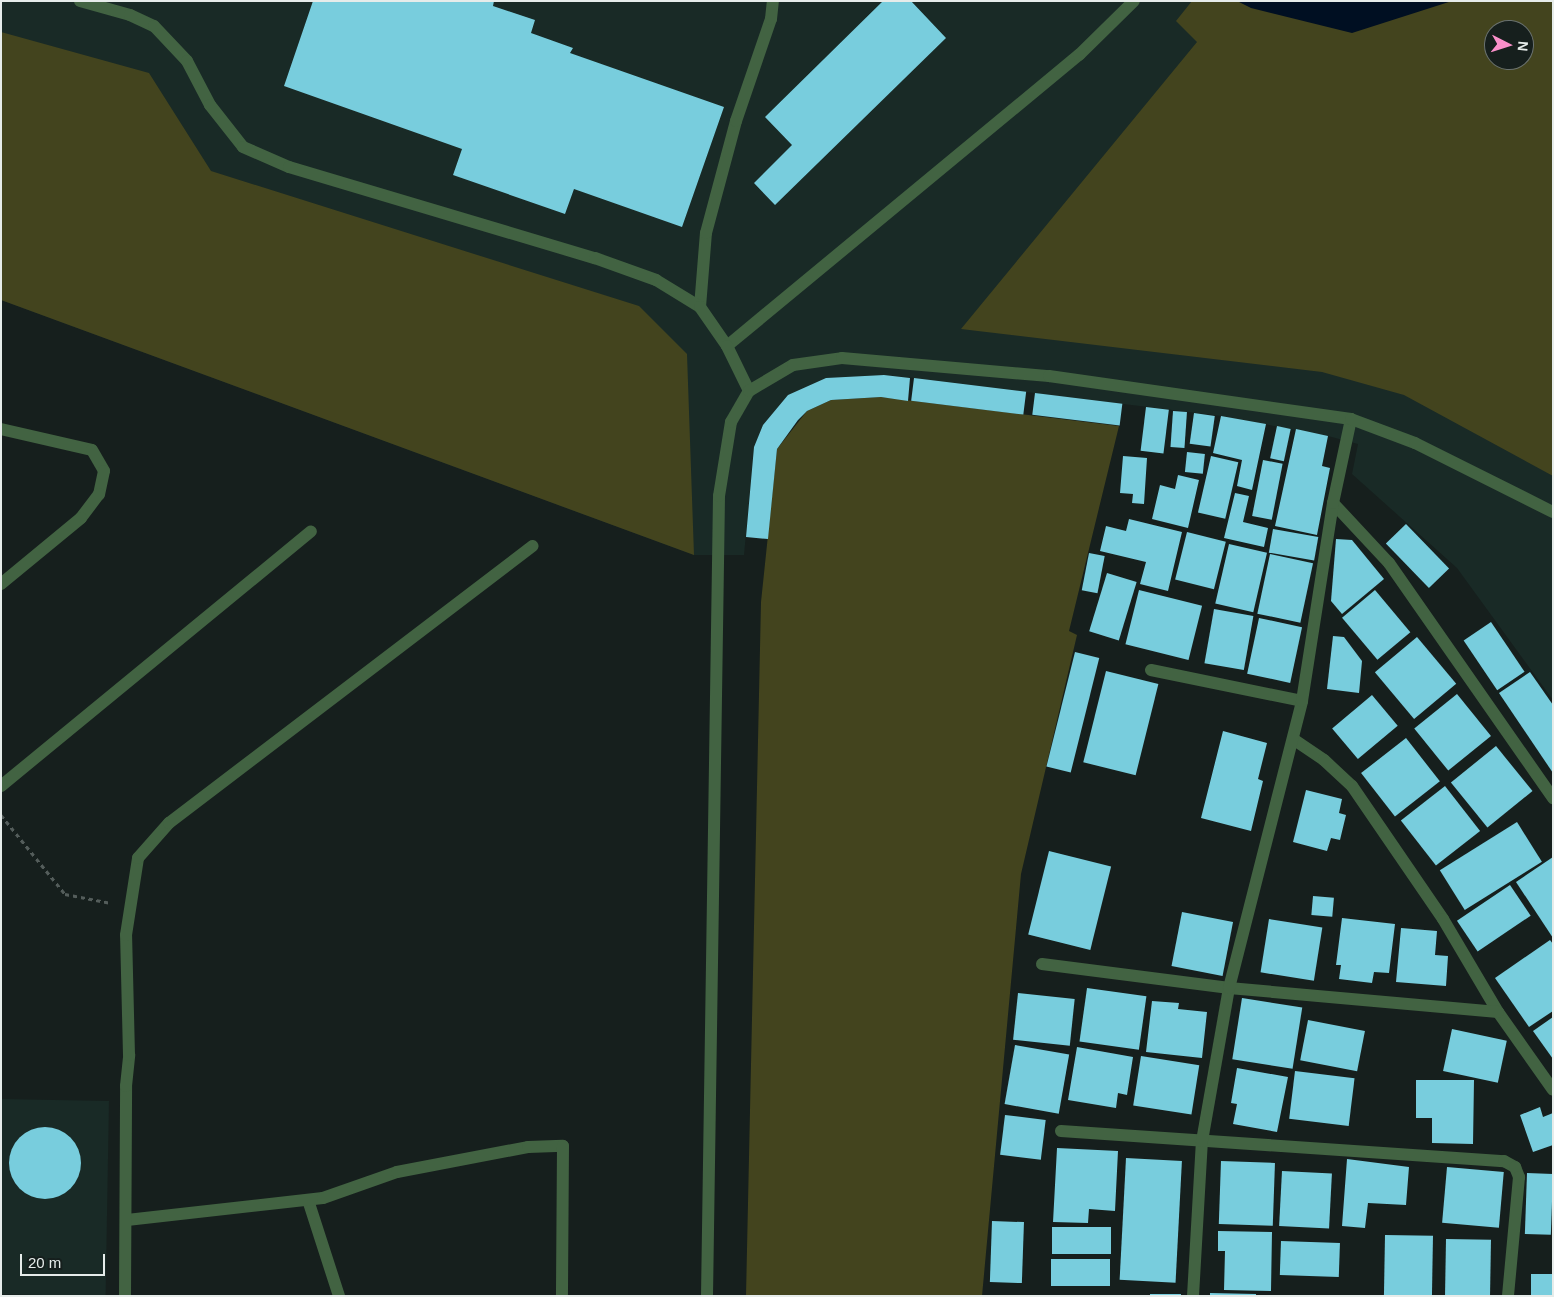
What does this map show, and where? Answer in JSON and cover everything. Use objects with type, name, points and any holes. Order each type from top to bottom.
[{"type":"street","points":[[80,1],[130,15],[154,26],[187,60],[210,105],[243,147],[289,166],[595,258],[656,280],[700,307],[727,346],[749,391]]},
{"type":"street","points":[[700,307],[706,233],[736,121],[771,19],[773,1]]},
{"type":"street","points":[[727,346],[1078,55],[1134,1]]},
{"type":"street","points":[[707,1296],[719,496],[732,422],[749,391],[793,365],[842,358],[1049,376],[1351,419],[1415,443],[1553,512]]},
{"type":"street","points":[[1193,1296],[1202,1141],[1229,988],[1302,701],[1332,503],[1351,419]]},
{"type":"street","points":[[1,429],[92,450],[104,471],[98,494],[81,518],[1,584]]},
{"type":"street","points":[[1332,503],[1389,563],[1553,798]]},
{"type":"street","points":[[1,786],[312,531]]},
{"type":"street","points":[[125,1296],[127,1220],[126,935],[138,858],[169,823],[532,546]]},
{"type":"street","points":[[1151,670],[1302,701]]},
{"type":"street","points":[[1292,740],[1324,760],[1352,786],[1444,919],[1498,1012],[1553,1090]]},
{"type":"street","points":[[1042,964],[1229,988],[1498,1012]]},
{"type":"street","points":[[1061,1131],[1504,1161],[1515,1167],[1519,1177],[1508,1296]]},
{"type":"street","points":[[127,1220],[323,1198],[397,1172],[528,1147],[563,1146],[562,1296]]},
{"type":"street","points":[[308,1200],[339,1296]]},
{"type":"path","points":[[1,815],[65,894],[129,907]]},
{"type":"shaded area","points":[[1,1],[1543,1],[1553,4],[1553,700],[1457,568],[1352,474],[1358,444],[1328,436],[1221,416],[884,375],[826,378],[788,395],[763,426],[754,447],[744,555],[694,555],[1,300]]},
{"type":"shaded area","points":[[1192,1],[1553,1],[1553,476],[1404,395],[1322,372],[961,329],[1197,42],[1176,21]]},
{"type":"shaded area","points":[[1,32],[149,73],[211,171],[639,306],[687,354],[694,555],[1,300]]},
{"type":"shaded area","points":[[881,397],[1119,426],[1069,631],[1077,635],[1021,874],[982,1296],[746,1296],[761,602],[777,449],[807,411],[831,400]]},
{"type":"shaded area","points":[[1,1099],[109,1101],[106,1296],[1,1294]]},
{"type":"water","points":[[1237,1],[1452,1],[1352,33],[1251,8]]},
{"type":"building","points":[[313,1],[494,1],[493,6],[535,20],[531,33],[573,48],[570,53],[724,107],[682,227],[574,189],[565,214],[453,175],[462,149],[284,86]]},
{"type":"building","points":[[883,1],[911,1],[946,38],[775,205],[754,183],[792,145],[765,117]]},
{"type":"building","points":[[884,375],[910,378],[908,401],[881,397],[831,400],[807,411],[798,420],[777,449],[768,539],[746,537],[754,447],[763,425],[788,395],[826,378]]},
{"type":"building","points":[[914,378],[1026,392],[1023,415],[911,401]]},
{"type":"building","points":[[1035,393],[1122,404],[1120,426],[1032,415]]},
{"type":"building","points":[[1146,407],[1169,410],[1163,453],[1141,451]]},
{"type":"building","points":[[1173,411],[1187,412],[1184,448],[1170,447]]},
{"type":"building","points":[[1194,413],[1215,416],[1210,447],[1190,444]]},
{"type":"building","points":[[1221,416],[1266,424],[1252,490],[1237,486],[1242,460],[1213,453]]},
{"type":"building","points":[[1277,426],[1291,429],[1284,461],[1270,458]]},
{"type":"building","points":[[1296,429],[1328,436],[1322,466],[1330,468],[1317,535],[1275,526]]},
{"type":"building","points":[[1187,452],[1205,454],[1203,474],[1185,472]]},
{"type":"building","points":[[1123,456],[1147,458],[1144,504],[1132,503],[1133,494],[1120,493]]},
{"type":"building","points":[[1211,456],[1238,462],[1225,519],[1198,513]]},
{"type":"building","points":[[1263,460],[1283,464],[1272,520],[1252,516]]},
{"type":"building","points":[[1178,475],[1199,480],[1188,528],[1152,519],[1160,485],[1175,489]]},
{"type":"building","points":[[1235,493],[1249,496],[1243,522],[1268,528],[1264,547],[1224,538]]},
{"type":"building","points":[[1129,519],[1182,532],[1168,591],[1140,584],[1146,562],[1100,551],[1106,526],[1126,531]]},
{"type":"building","points":[[1406,524],[1449,569],[1429,588],[1386,543]]},
{"type":"building","points":[[1273,529],[1318,537],[1314,561],[1269,553]]},
{"type":"building","points":[[1187,532],[1226,542],[1214,589],[1175,580]]},
{"type":"building","points":[[1336,539],[1352,540],[1384,579],[1342,614],[1331,601]]},
{"type":"building","points":[[1229,544],[1267,553],[1253,612],[1215,603]]},
{"type":"building","points":[[1089,553],[1105,556],[1097,593],[1082,590]]},
{"type":"building","points":[[1270,554],[1313,563],[1300,623],[1257,614]]},
{"type":"building","points":[[1107,573],[1137,582],[1119,640],[1089,631]]},
{"type":"building","points":[[1139,590],[1202,606],[1189,660],[1125,644]]},
{"type":"building","points":[[1375,590],[1410,632],[1377,660],[1342,618]]},
{"type":"building","points":[[1214,609],[1253,616],[1244,670],[1204,663]]},
{"type":"building","points":[[1259,618],[1302,627],[1290,683],[1247,674]]},
{"type":"building","points":[[1491,622],[1525,672],[1497,690],[1464,640]]},
{"type":"building","points":[[1333,636],[1344,637],[1362,661],[1359,693],[1327,689]]},
{"type":"building","points":[[1417,637],[1456,684],[1414,719],[1375,672]]},
{"type":"building","points":[[1075,652],[1099,658],[1071,773],[1046,766]]},
{"type":"building","points":[[1106,671],[1158,684],[1136,775],[1083,762]]},
{"type":"building","points":[[1530,672],[1553,705],[1553,773],[1499,693]]},
{"type":"building","points":[[1457,694],[1491,736],[1448,771],[1414,729]]},
{"type":"building","points":[[1372,695],[1398,726],[1358,759],[1332,728]]},
{"type":"building","points":[[1223,731],[1267,743],[1258,779],[1263,781],[1251,831],[1201,818]]},
{"type":"building","points":[[1406,738],[1440,781],[1395,816],[1361,773]]},
{"type":"building","points":[[1496,746],[1533,791],[1487,828],[1451,783]]},
{"type":"building","points":[[1445,786],[1480,831],[1436,865],[1401,820]]},
{"type":"building","points":[[1306,790],[1342,799],[1339,813],[1346,815],[1340,840],[1331,838],[1327,851],[1293,842]]},
{"type":"building","points":[[1517,822],[1542,862],[1465,910],[1440,870]]},
{"type":"building","points":[[1049,851],[1111,866],[1090,950],[1028,934]]},
{"type":"building","points":[[1553,857],[1553,938],[1516,882]]},
{"type":"building","points":[[1510,885],[1531,916],[1478,951],[1457,921]]},
{"type":"building","points":[[1313,896],[1334,898],[1332,917],[1311,915]]},
{"type":"building","points":[[1182,912],[1233,922],[1223,976],[1172,966]]},
{"type":"building","points":[[1342,918],[1395,924],[1389,973],[1374,972],[1372,983],[1339,979],[1341,965],[1336,965]]},
{"type":"building","points":[[1269,919],[1322,927],[1314,981],[1261,972]]},
{"type":"building","points":[[1401,928],[1437,931],[1435,955],[1448,956],[1446,986],[1396,982]]},
{"type":"building","points":[[1550,940],[1553,944],[1553,1011],[1529,1027],[1495,978]]},
{"type":"building","points":[[1087,988],[1146,996],[1139,1050],[1079,1041]]},
{"type":"building","points":[[1018,993],[1075,999],[1070,1046],[1013,1040]]},
{"type":"building","points":[[1242,998],[1302,1008],[1293,1069],[1232,1059]]},
{"type":"building","points":[[1152,1001],[1179,1003],[1178,1009],[1207,1012],[1202,1058],[1146,1052]]},
{"type":"building","points":[[1553,1017],[1553,1059],[1533,1031]]},
{"type":"building","points":[[1308,1020],[1365,1031],[1357,1071],[1300,1060]]},
{"type":"building","points":[[1452,1029],[1507,1041],[1498,1083],[1443,1071]]},
{"type":"building","points":[[1015,1045],[1069,1055],[1059,1114],[1005,1104]]},
{"type":"building","points":[[1077,1047],[1133,1057],[1127,1095],[1118,1093],[1116,1108],[1068,1100]]},
{"type":"building","points":[[1141,1056],[1199,1065],[1191,1115],[1133,1105]]},
{"type":"building","points":[[1237,1068],[1288,1077],[1277,1132],[1233,1124],[1237,1104],[1231,1103]]},
{"type":"building","points":[[1295,1071],[1355,1078],[1349,1126],[1289,1119]]},
{"type":"building","points":[[1416,1080],[1474,1080],[1473,1144],[1432,1143],[1432,1118],[1416,1118]]},
{"type":"building","points":[[1540,1107],[1543,1117],[1553,1113],[1553,1145],[1533,1152],[1520,1115]]},
{"type":"building","points":[[1005,1115],[1046,1120],[1041,1160],[1000,1155]]},
{"type":"building","points":[[52,1127],[71,1137],[79,1149],[81,1163],[79,1177],[71,1189],[59,1197],[38,1199],[19,1189],[11,1177],[9,1156],[19,1137],[31,1129]]},
{"type":"building","points":[[1057,1148],[1118,1151],[1115,1211],[1089,1209],[1088,1223],[1053,1222]]},
{"type":"building","points":[[1126,1158],[1182,1161],[1176,1283],[1120,1280]]},
{"type":"building","points":[[1347,1159],[1409,1167],[1406,1205],[1368,1203],[1365,1228],[1342,1226]]},
{"type":"building","points":[[1221,1161],[1275,1163],[1273,1226],[1219,1224]]},
{"type":"building","points":[[1447,1167],[1504,1172],[1499,1228],[1442,1223]]},
{"type":"building","points":[[1282,1171],[1332,1174],[1329,1229],[1279,1226]]},
{"type":"building","points":[[1527,1173],[1553,1174],[1551,1235],[1525,1234]]},
{"type":"building","points":[[992,1221],[1024,1222],[1022,1283],[990,1282]]},
{"type":"building","points":[[1052,1227],[1111,1227],[1111,1254],[1052,1254]]},
{"type":"building","points":[[1218,1231],[1272,1232],[1271,1291],[1224,1290],[1225,1251],[1218,1251]]},
{"type":"building","points":[[1385,1235],[1433,1236],[1432,1296],[1384,1296]]},
{"type":"building","points":[[1446,1239],[1491,1240],[1490,1296],[1445,1296]]},
{"type":"building","points":[[1281,1241],[1340,1243],[1339,1277],[1280,1275]]},
{"type":"building","points":[[1051,1259],[1110,1259],[1110,1286],[1051,1286]]},
{"type":"building","points":[[1531,1274],[1553,1274],[1553,1296],[1531,1296]]},
{"type":"building","points":[[1210,1293],[1256,1294],[1256,1296],[1210,1296]]},
{"type":"building","points":[[1150,1294],[1181,1294],[1181,1296],[1150,1296]]}]
